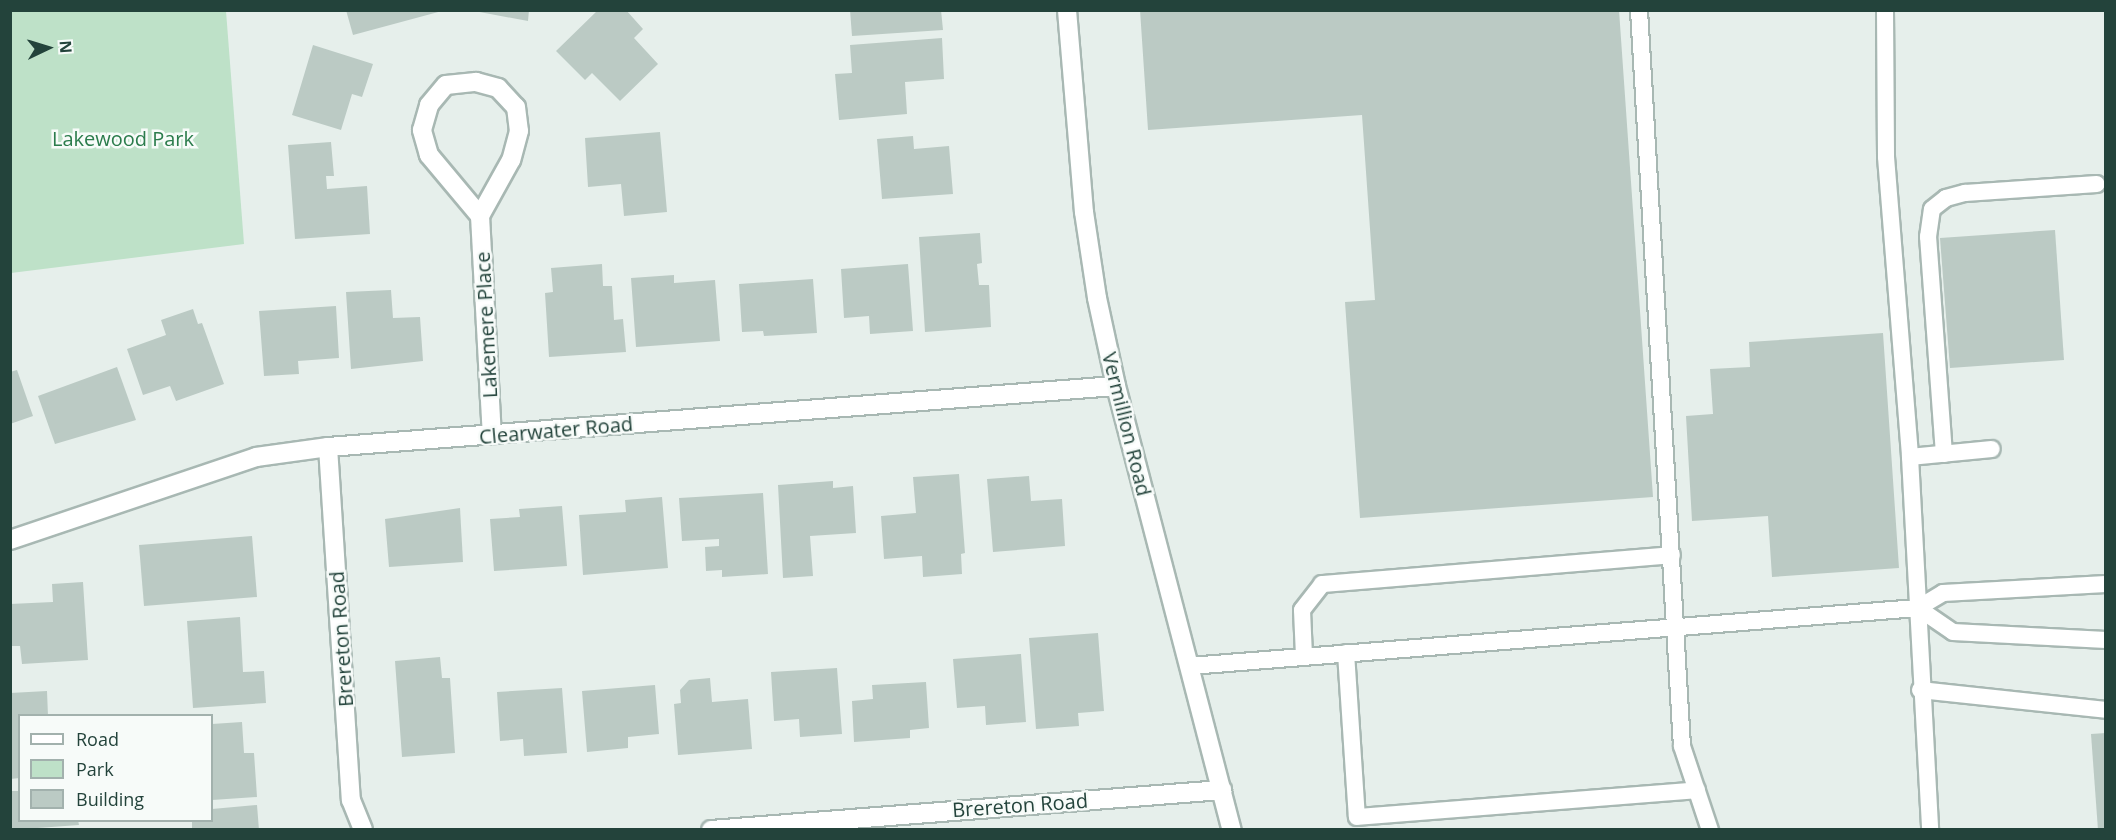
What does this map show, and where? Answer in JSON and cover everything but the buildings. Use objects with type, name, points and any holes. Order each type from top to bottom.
[{"type":"street","name":"Vermillion Road","points":[[1067,10],[1084,212],[1116,386],[1232,830]]},
{"type":"street","points":[[476,82],[498,88],[516,107],[519,131],[511,160],[480,216],[429,155],[422,130],[429,105],[446,85],[476,82]]},
{"type":"street","name":"Lakemere Place","points":[[480,216],[492,435]]},
{"type":"street","name":"Clearwater Road","points":[[10,540],[256,457],[328,447],[1116,386]]},
{"type":"street","name":"Brereton Road","points":[[328,447],[351,800],[363,830]]},
{"type":"street","name":"Brereton Road","points":[[711,830],[1222,790]]},
{"type":"lane","points":[[1639,10],[1682,746],[1710,830]]},
{"type":"lane","points":[[1885,10],[1886,157],[1910,457],[1920,690],[1930,830]]},
{"type":"lane","points":[[1944,454],[1928,237],[1932,209],[1946,198],[1965,192],[2097,184]]},
{"type":"lane","points":[[1910,457],[1992,449]]},
{"type":"lane","points":[[1304,656],[1302,610],[1322,584],[1672,555]]},
{"type":"lane","points":[[1190,666],[1918,608],[1943,593],[2106,584]]},
{"type":"lane","points":[[1918,608],[1953,632],[2106,640]]},
{"type":"lane","points":[[1346,653],[1357,817],[1697,790]]},
{"type":"lane","points":[[1920,690],[2106,710]]},
{"type":"green space","name":"Lakewood Park","points":[[10,11],[226,11],[244,244],[11,273]]}]
